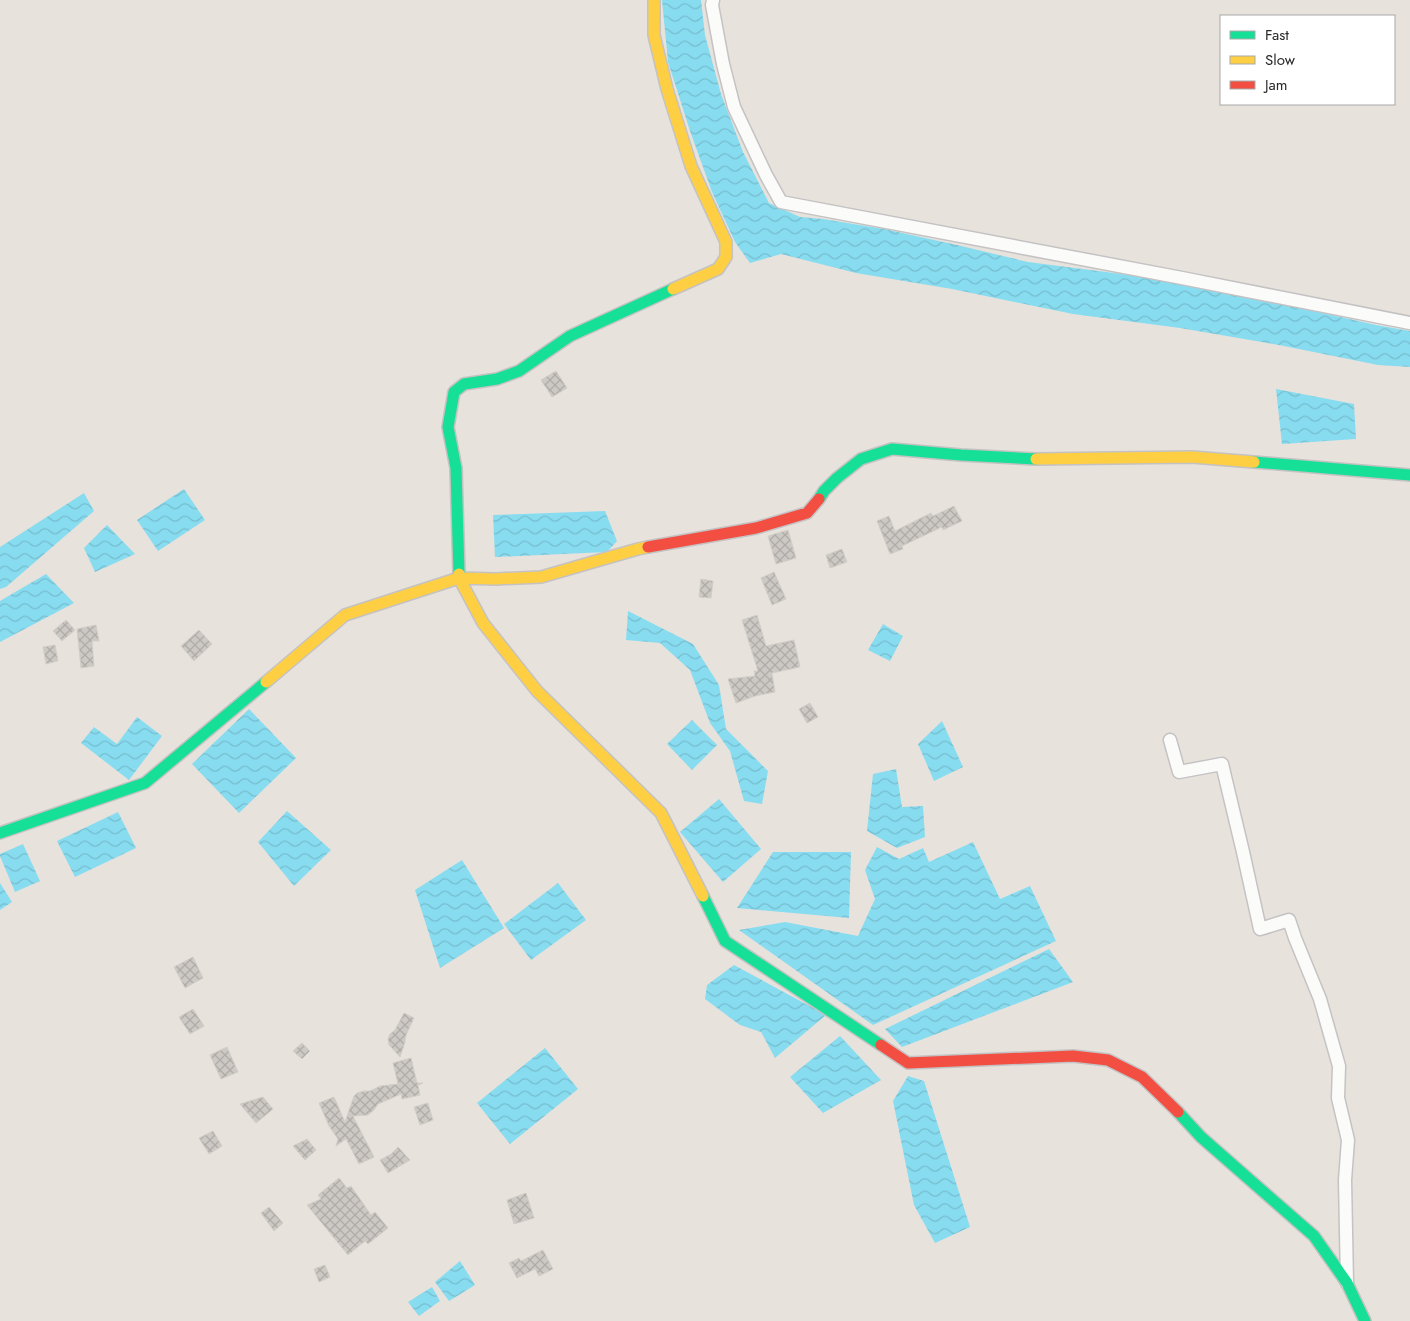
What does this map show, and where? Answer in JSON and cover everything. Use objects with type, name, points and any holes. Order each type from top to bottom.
[{"type":"street","points":[[654,0],[654,35],[667,89],[691,166],[726,242],[726,257],[718,269],[570,336],[519,371],[497,379],[464,384],[454,392],[448,426],[456,468],[459,578],[483,623],[537,691],[661,813],[725,941],[908,1063],[1073,1056],[1108,1060],[1142,1077],[1202,1137],[1314,1236],[1347,1283],[1365,1321]]},
{"type":"street","points":[[713,0],[712,5],[723,64],[734,107],[781,202],[1410,323]]},
{"type":"street","points":[[0,833],[145,782],[345,616],[459,578],[541,577],[638,549],[756,528],[807,513],[824,491],[860,459],[892,449],[1041,459],[1192,457],[1410,475]]},
{"type":"street","points":[[1170,740],[1179,772],[1222,764],[1260,929],[1289,920],[1294,938],[1320,999],[1339,1066],[1338,1098],[1348,1140],[1345,1180],[1347,1283]]},
{"type":"water","points":[[662,0],[701,0],[705,35],[721,94],[743,152],[769,203],[800,217],[884,229],[1028,262],[1184,282],[1410,331],[1410,367],[1378,365],[1180,328],[1073,314],[952,289],[856,273],[781,254],[750,263],[735,242],[712,192],[690,131],[668,62]]},
{"type":"water","points":[[1276,389],[1354,404],[1356,439],[1282,444]]},
{"type":"water","points":[[184,489],[205,520],[158,551],[137,520]]},
{"type":"water","points":[[84,493],[94,511],[6,587],[0,589],[0,547]]},
{"type":"water","points":[[605,511],[617,541],[607,552],[495,557],[493,515]]},
{"type":"water","points":[[107,525],[135,554],[95,572],[84,548]]},
{"type":"water","points":[[46,574],[74,603],[0,642],[0,601]]},
{"type":"water","points":[[628,611],[693,644],[719,685],[726,729],[768,771],[762,804],[744,801],[730,751],[710,723],[690,670],[660,643],[626,640]]},
{"type":"water","points":[[883,624],[903,636],[890,661],[868,650]]},
{"type":"water","points":[[249,709],[296,758],[239,813],[192,764]]},
{"type":"water","points":[[137,717],[162,736],[129,780],[81,743],[94,727],[117,744]]},
{"type":"water","points":[[692,720],[717,745],[692,770],[667,744]]},
{"type":"water","points":[[942,721],[963,767],[934,781],[918,744]]},
{"type":"water","points":[[896,769],[902,807],[923,806],[925,837],[897,848],[867,831],[873,774]]},
{"type":"water","points":[[719,799],[761,849],[723,882],[680,832]]},
{"type":"water","points":[[287,811],[331,850],[294,886],[258,842]]},
{"type":"water","points":[[118,812],[136,848],[75,877],[57,841]]},
{"type":"water","points":[[973,842],[1000,899],[1030,886],[1056,941],[873,1025],[739,930],[785,922],[858,936],[875,899],[865,870],[877,847],[899,859],[923,848],[929,862]]},
{"type":"water","points":[[23,844],[40,881],[15,892],[0,854]]},
{"type":"water","points":[[773,852],[851,852],[849,918],[737,908]]},
{"type":"water","points":[[462,860],[504,928],[440,968],[415,890]]},
{"type":"water","points":[[0,883],[12,902],[0,910]]},
{"type":"water","points":[[558,883],[586,920],[531,960],[504,924]]},
{"type":"water","points":[[1049,949],[1073,982],[902,1047],[885,1029]]},
{"type":"water","points":[[734,965],[826,1015],[775,1058],[761,1032],[740,1025],[705,999],[707,985]]},
{"type":"water","points":[[840,1036],[881,1080],[823,1113],[790,1077]]},
{"type":"water","points":[[545,1048],[578,1089],[510,1144],[477,1103]]},
{"type":"water","points":[[908,1076],[924,1081],[970,1227],[935,1243],[914,1205],[893,1101]]},
{"type":"water","points":[[460,1261],[475,1285],[449,1301],[435,1282]]},
{"type":"water","points":[[432,1287],[440,1301],[419,1316],[408,1302]]},
{"type":"building","points":[[556,371],[567,388],[552,397],[541,380]]},
{"type":"building","points":[[954,506],[962,521],[943,530],[942,527],[902,546],[903,549],[890,554],[877,521],[889,516],[895,531],[931,513],[933,516]]},
{"type":"building","points":[[788,530],[796,558],[776,564],[768,536]]},
{"type":"building","points":[[842,549],[847,562],[830,568],[826,555]]},
{"type":"building","points":[[774,572],[786,599],[772,605],[761,578]]},
{"type":"building","points":[[701,579],[713,581],[711,598],[699,597]]},
{"type":"building","points":[[757,615],[766,646],[794,640],[800,667],[772,673],[775,692],[755,696],[736,703],[728,679],[755,676],[754,671],[758,671],[742,620]]},
{"type":"building","points":[[66,620],[75,630],[62,641],[53,631]]},
{"type":"building","points":[[96,625],[99,641],[92,641],[94,666],[81,668],[77,629]]},
{"type":"building","points":[[199,630],[212,644],[194,661],[181,646]]},
{"type":"building","points":[[55,645],[58,661],[46,664],[43,647]]},
{"type":"building","points":[[810,703],[818,717],[807,723],[799,709]]},
{"type":"building","points":[[193,957],[203,978],[185,988],[174,967]]},
{"type":"building","points":[[193,1009],[204,1026],[190,1034],[179,1017]]},
{"type":"building","points":[[404,1013],[414,1018],[406,1035],[400,1057],[389,1045],[388,1039]]},
{"type":"building","points":[[302,1043],[310,1051],[302,1059],[293,1051]]},
{"type":"building","points":[[227,1047],[238,1072],[221,1079],[210,1055]]},
{"type":"building","points":[[411,1058],[417,1083],[423,1083],[418,1085],[420,1095],[402,1099],[401,1094],[378,1104],[368,1115],[353,1116],[374,1157],[359,1164],[346,1139],[336,1146],[338,1139],[329,1126],[319,1103],[334,1097],[345,1122],[354,1096],[357,1093],[370,1091],[380,1086],[398,1084],[393,1063]]},
{"type":"building","points":[[263,1097],[273,1109],[256,1123],[240,1104]]},
{"type":"building","points":[[428,1103],[433,1120],[420,1125],[414,1107]]},
{"type":"building","points":[[213,1131],[222,1146],[209,1154],[199,1138]]},
{"type":"building","points":[[307,1139],[316,1150],[305,1160],[293,1146]]},
{"type":"building","points":[[398,1147],[410,1160],[388,1173],[380,1160],[391,1154]]},
{"type":"building","points":[[339,1178],[347,1188],[351,1186],[371,1215],[375,1212],[388,1228],[368,1244],[365,1241],[348,1255],[307,1205],[321,1199],[318,1195]]},
{"type":"building","points":[[526,1193],[534,1218],[514,1224],[507,1200]]},
{"type":"building","points":[[269,1207],[283,1223],[274,1231],[261,1213]]},
{"type":"building","points":[[543,1250],[553,1269],[539,1276],[535,1269],[517,1278],[509,1263],[519,1258],[521,1261]]},
{"type":"building","points":[[325,1265],[330,1277],[319,1282],[314,1269]]},
{"type":"traffic: fast","points":[[459,574],[456,468],[448,427],[454,392],[464,384],[497,379],[519,371],[570,336],[673,289]]},
{"type":"traffic: fast","points":[[819,499],[837,478],[861,459],[892,449],[1036,459]]},
{"type":"traffic: fast","points":[[1254,462],[1410,475]]},
{"type":"traffic: fast","points":[[0,833],[145,783],[266,682]]},
{"type":"traffic: fast","points":[[703,896],[725,941],[881,1045]]},
{"type":"traffic: fast","points":[[1178,1112],[1201,1137],[1314,1236],[1347,1283],[1365,1321]]},
{"type":"traffic: slow","points":[[654,0],[654,35],[667,89],[691,166],[726,242],[726,257],[718,269],[673,289]]},
{"type":"traffic: slow","points":[[1036,459],[1192,457],[1254,462]]},
{"type":"traffic: slow","points":[[266,682],[345,615],[459,578],[541,577],[648,547]]},
{"type":"traffic: slow","points":[[459,574],[459,578],[483,623],[537,691],[661,813],[703,896]]},
{"type":"traffic: jam","points":[[648,547],[756,528],[807,513],[819,499]]},
{"type":"traffic: jam","points":[[881,1045],[908,1063],[1073,1056],[1108,1060],[1142,1077],[1178,1112]]}]
